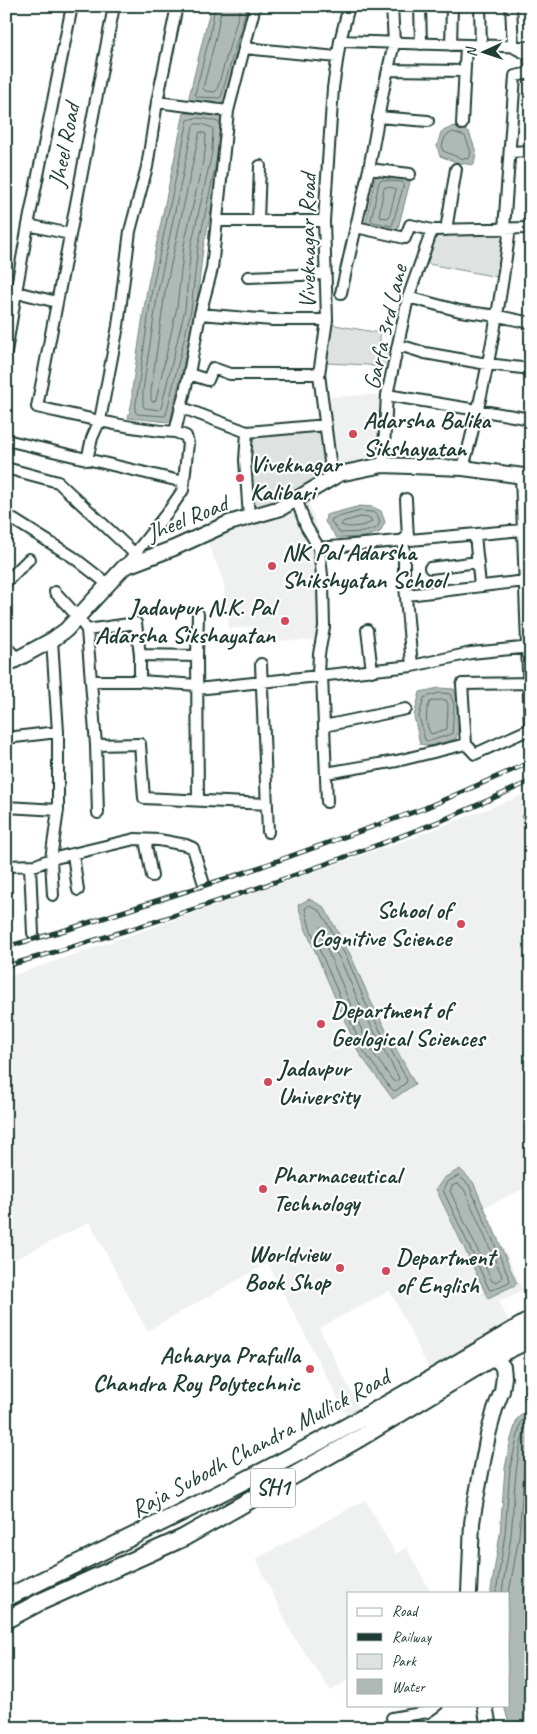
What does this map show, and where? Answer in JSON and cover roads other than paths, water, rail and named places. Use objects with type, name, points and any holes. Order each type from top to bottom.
[{"type":"main road","name":"Raja Subodh Chandra Mullick Road","points":[[6,1620],[40,1602],[183,1538],[360,1438],[490,1352],[531,1320]]},
{"type":"main road","name":"Raja Subodh Chandra Mullick Road","points":[[6,1598],[64,1568],[162,1523],[313,1446],[490,1352],[531,1339]]},
{"type":"street","points":[[6,352],[28,225],[72,6]]},
{"type":"street","name":"Jheel Road","points":[[100,420],[37,407],[114,6]]},
{"type":"street","points":[[87,460],[92,438],[100,420],[118,326],[130,231],[147,167],[157,102],[177,6]]},
{"type":"street","points":[[175,432],[189,374],[200,314],[212,269],[228,111],[255,6]]},
{"type":"street","name":"Viveknagar Road","points":[[332,477],[319,374],[327,320],[324,221],[333,88],[340,41],[349,6]]},
{"type":"street","points":[[341,293],[370,169],[378,117],[394,43],[392,6]]},
{"type":"street","points":[[420,6],[421,44]]},
{"type":"street","points":[[451,45],[452,6]]},
{"type":"street","points":[[480,6],[481,46]]},
{"type":"street","points":[[511,6],[513,47]]},
{"type":"street","points":[[340,41],[531,47]]},
{"type":"street","points":[[462,124],[466,46]]},
{"type":"street","points":[[463,468],[478,411],[498,316],[509,235],[504,229],[515,76],[530,73],[529,55],[513,47]]},
{"type":"street","points":[[244,48],[337,57]]},
{"type":"street","points":[[388,70],[464,72]]},
{"type":"street","points":[[157,102],[228,111]]},
{"type":"street","points":[[378,117],[428,121]]},
{"type":"street","points":[[510,152],[531,151]]},
{"type":"street","points":[[258,221],[260,166]]},
{"type":"street","points":[[370,169],[410,174]]},
{"type":"street","points":[[446,230],[456,169]]},
{"type":"street","points":[[218,221],[324,221]]},
{"type":"street","points":[[28,225],[70,234]]},
{"type":"street","name":"Garfa 3rd Lane","points":[[356,227],[405,238],[410,225],[432,230],[531,228]]},
{"type":"street","name":"Garfa 3rd Lane","points":[[382,464],[387,396],[408,297],[432,230]]},
{"type":"street","points":[[248,277],[326,274]]},
{"type":"street","points":[[16,292],[57,302]]},
{"type":"street","points":[[408,297],[460,312],[498,316],[531,323]]},
{"type":"street","points":[[200,314],[272,320],[327,320]]},
{"type":"street","points":[[399,345],[425,353],[487,364],[531,369]]},
{"type":"street","points":[[189,374],[208,380],[213,368],[230,374],[319,374]]},
{"type":"street","points":[[387,396],[531,419]]},
{"type":"street","points":[[180,407],[247,432],[326,425]]},
{"type":"street","points":[[100,420],[158,431],[175,432],[186,436],[188,443],[182,490],[170,509],[124,567]]},
{"type":"street","points":[[247,432],[245,460],[249,517]]},
{"type":"street","points":[[6,440],[184,482]]},
{"type":"street","name":"Jheel Road","points":[[12,662],[52,640],[78,618],[124,567],[249,517],[272,511],[332,477],[382,464],[463,468],[526,476]]},
{"type":"street","points":[[6,468],[58,482],[134,554]]},
{"type":"street","points":[[526,476],[523,530],[530,730],[475,754],[466,744],[462,684],[528,683]]},
{"type":"street","points":[[296,498],[306,526],[319,548],[323,584],[324,627],[319,654],[327,802]]},
{"type":"street","points":[[406,499],[404,574],[412,666]]},
{"type":"street","points":[[6,515],[73,557],[109,585]]},
{"type":"street","points":[[319,548],[523,530]]},
{"type":"street","points":[[475,535],[480,586]]},
{"type":"street","points":[[6,582],[29,559]]},
{"type":"street","points":[[430,568],[478,562]]},
{"type":"street","points":[[407,594],[525,581]]},
{"type":"street","points":[[55,592],[87,630],[96,745],[98,813]]},
{"type":"street","points":[[198,614],[198,800]]},
{"type":"street","points":[[87,630],[136,623],[140,655],[140,681]]},
{"type":"street","points":[[367,630],[372,671]]},
{"type":"street","points":[[52,640],[58,732],[58,810],[51,859],[53,895]]},
{"type":"street","points":[[6,647],[12,662]]},
{"type":"street","points":[[92,681],[140,681],[197,687],[262,683],[412,666],[471,653],[528,647]]},
{"type":"street","points":[[140,655],[197,656]]},
{"type":"street","points":[[260,664],[268,832]]},
{"type":"street","points":[[324,726],[406,709]]},
{"type":"street","points":[[6,738],[58,732]]},
{"type":"street","points":[[96,745],[140,744],[144,798],[267,804]]},
{"type":"street","points":[[326,773],[397,761],[466,744]]},
{"type":"street","points":[[6,808],[58,810]]},
{"type":"street","points":[[6,866],[30,866],[51,859],[135,839],[166,841],[193,848],[203,881]]},
{"type":"street","points":[[145,840],[152,876]]},
{"type":"street","points":[[72,854],[78,890]]},
{"type":"street","points":[[30,866],[33,932]]},
{"type":"street","points":[[469,1592],[472,1523],[488,1436],[502,1391],[504,1377],[503,1367],[490,1352]]},
{"type":"street","points":[[392,1718],[427,1712],[436,1706]]},
{"type":"street","points":[[485,1706],[489,1728]]},
{"type":"street","points":[[156,1728],[166,1726],[167,1728]]},
{"type":"water","points":[[211,6],[253,6],[224,104],[188,101]]},
{"type":"water","points":[[184,113],[204,113],[225,119],[224,154],[203,248],[196,310],[170,422],[128,418],[132,402],[132,389],[147,289]]},
{"type":"water","points":[[454,126],[469,132],[476,152],[474,165],[459,163],[440,156],[437,146],[441,132]]},
{"type":"water","points":[[376,174],[411,178],[397,232],[365,225]]},
{"type":"water","points":[[360,506],[373,507],[381,511],[385,522],[380,532],[365,537],[337,538],[325,522],[326,515]]},
{"type":"water","points":[[439,688],[454,689],[458,701],[459,714],[456,739],[430,746],[420,744],[414,716],[420,692]]},
{"type":"water","points":[[531,811],[531,837],[522,816]]},
{"type":"water","points":[[309,899],[324,907],[351,956],[371,1002],[415,1084],[393,1099],[359,1053],[306,930],[298,905]]},
{"type":"water","points":[[460,1169],[473,1182],[517,1284],[488,1298],[436,1189],[444,1178]]},
{"type":"water","points":[[531,1405],[531,1728],[510,1728],[504,1706],[510,1706],[510,1592],[491,1592],[500,1534],[505,1468],[517,1419]]},
{"type":"railway","points":[[6,947],[69,929],[246,872],[425,808],[531,762]]},
{"type":"railway","points":[[6,966],[113,935],[272,883],[430,825],[531,781]]},
{"type":"place","name":"Adarsha Balika Sikshayatan","points":[[353,434]]},
{"type":"place","name":"Viveknagar Kalibari","points":[[240,478]]},
{"type":"place","name":"NK Pal Adarsha Shikshyatan School","points":[[272,566]]},
{"type":"place","name":"Jadavpur N.K. Pal Adarsha Sikshayatan","points":[[285,621]]},
{"type":"place","name":"School of Cognitive Science","points":[[461,924]]},
{"type":"place","name":"Department of Geological Sciences","points":[[321,1024]]},
{"type":"place","name":"Jadavpur University","points":[[268,1082]]},
{"type":"place","name":"Pharmaceutical Technology","points":[[263,1189]]},
{"type":"place","name":"Worldview Book Shop","points":[[340,1268]]},
{"type":"place","name":"Department of English","points":[[386,1271]]},
{"type":"place","name":"Acharya Prafulla Chandra Roy Polytechnic","points":[[310,1369]]}]
